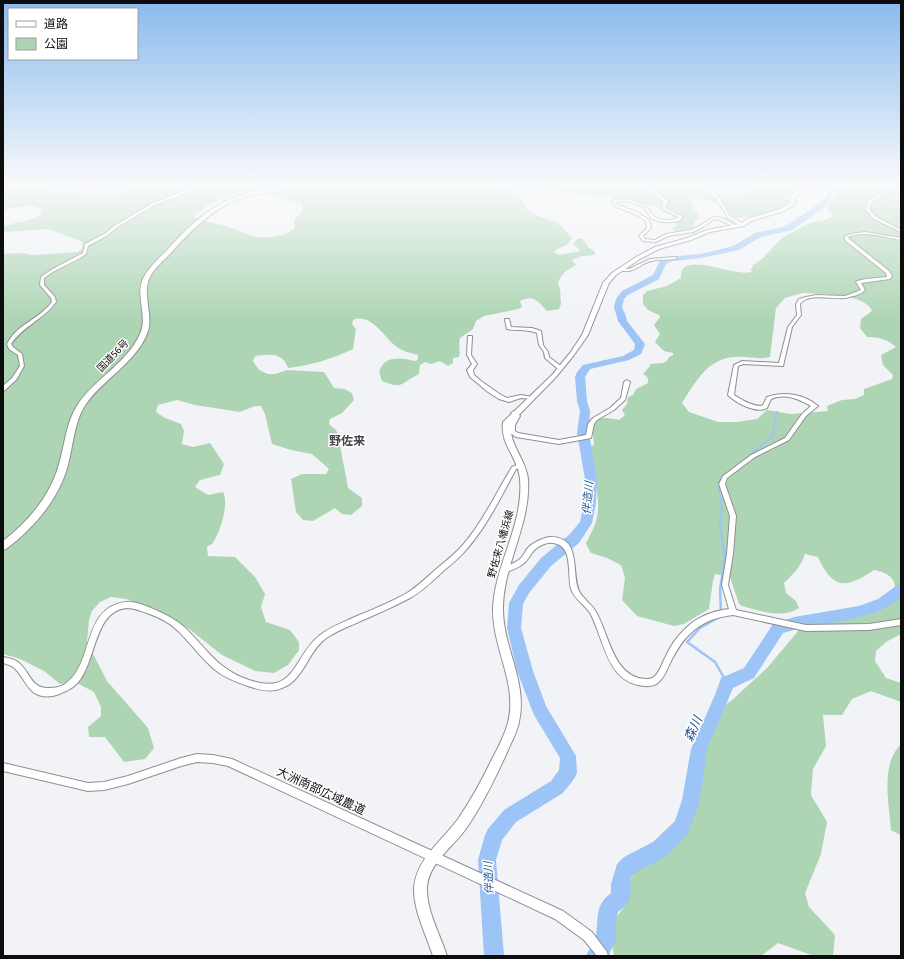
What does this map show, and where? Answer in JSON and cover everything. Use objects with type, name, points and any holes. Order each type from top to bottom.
[{"type":"highway","name":"国道56号","points":[[3,546],[32,519],[48,500],[61,473],[73,423],[80,407],[93,390],[138,345],[145,332],[145,310],[142,292],[144,282],[148,274],[191,230]]},
{"type":"main road","name":"野佐来八幡浜線","points":[[440,956],[421,900],[422,877],[433,856],[460,827],[472,808],[492,771],[512,728],[515,718],[516,691],[498,610],[499,592],[517,533],[522,507],[524,479],[521,465],[511,448],[505,431],[507,422],[514,413],[560,368],[586,334],[606,283],[621,269],[657,248],[715,230]]},
{"type":"street","points":[[3,389],[14,379],[22,366],[20,354],[11,348],[9,344],[11,340],[18,331],[46,312],[54,302],[53,298],[42,285],[42,278],[81,256],[85,253],[86,245],[111,230]]},
{"type":"street","points":[[647,230],[640,236],[644,240],[656,240],[667,235],[694,230]]},
{"type":"street","points":[[733,612],[725,585],[730,554],[733,516],[722,484],[725,477],[753,456],[787,439],[804,415],[815,406],[790,395],[781,394],[769,398],[766,406],[762,409],[758,409],[735,399],[731,395],[736,365],[742,362],[781,365],[790,327],[799,315],[798,304],[801,300],[816,296],[845,297],[863,290],[858,282],[889,278],[890,276],[888,272],[847,240],[846,238],[848,236],[859,234],[901,239]]},
{"type":"street","points":[[621,269],[630,270],[650,260],[675,258]]},
{"type":"street","points":[[507,320],[509,328],[520,330],[532,329],[539,332],[540,345],[546,352],[547,358],[560,368]]},
{"type":"street","points":[[470,337],[469,355],[475,364],[470,370],[472,376],[502,399],[510,400],[519,396],[530,398]]},
{"type":"street","points":[[514,413],[518,416],[512,425],[512,432],[516,435],[559,442],[589,437],[591,424],[595,419],[612,409],[624,399],[627,382]]},
{"type":"street","points":[[3,660],[14,664],[19,668],[30,685],[46,692],[55,692],[71,684],[82,672],[102,617],[112,610],[124,605],[135,605],[162,616],[179,628],[200,652],[217,667],[232,677],[260,687],[273,688],[283,685],[292,678],[313,647],[322,637],[380,611],[408,596],[437,572],[464,547],[514,468],[521,465]]},
{"type":"street","points":[[506,569],[524,560],[531,550],[547,540],[555,540],[562,543],[570,550],[572,556],[572,579],[576,592],[592,610],[615,665],[629,679],[642,683],[653,682],[661,675],[672,652],[684,634],[703,618],[722,612],[733,612],[806,628],[869,628],[901,622]]},
{"type":"street","name":"大洲南部広域農道","points":[[3,767],[88,787],[104,786],[128,780],[197,758],[229,762],[559,915],[588,936],[603,956]]},
{"type":"green space","points":[[3,230],[37,230],[3,232]]},
{"type":"green space","points":[[50,230],[236,230],[255,237],[273,237],[285,234],[293,230],[564,230],[572,238],[567,245],[555,250],[555,253],[559,255],[580,251],[573,244],[580,238],[583,239],[588,247],[595,252],[595,255],[582,256],[572,260],[576,265],[566,271],[560,278],[558,283],[561,304],[559,309],[547,311],[538,302],[532,298],[528,298],[520,301],[522,307],[518,309],[484,316],[476,321],[473,329],[460,338],[459,357],[453,358],[453,363],[448,366],[440,361],[431,364],[425,362],[420,365],[419,374],[402,384],[394,385],[382,381],[379,372],[382,366],[389,360],[399,358],[416,361],[418,359],[418,355],[406,352],[394,345],[378,328],[367,320],[353,320],[352,324],[356,329],[353,349],[330,359],[288,368],[283,359],[275,355],[255,356],[253,361],[259,370],[268,374],[275,374],[287,370],[324,372],[334,388],[344,389],[352,393],[354,400],[342,413],[330,419],[329,424],[336,430],[338,435],[348,488],[362,498],[362,506],[351,515],[342,514],[335,508],[313,521],[303,520],[296,512],[291,479],[302,474],[326,474],[329,469],[312,454],[291,450],[272,444],[265,414],[261,406],[255,406],[240,412],[195,405],[177,400],[158,405],[156,412],[165,418],[181,424],[184,431],[182,444],[193,447],[210,443],[224,464],[220,475],[200,480],[195,487],[208,495],[223,492],[225,497],[225,509],[222,524],[212,544],[207,547],[208,556],[235,557],[255,577],[265,594],[261,607],[266,622],[290,630],[299,642],[299,650],[288,665],[274,673],[255,671],[222,655],[189,629],[156,609],[126,599],[111,597],[100,602],[92,611],[89,620],[87,642],[107,681],[148,728],[154,748],[145,759],[124,762],[105,737],[89,737],[88,727],[101,716],[101,707],[94,692],[77,683],[60,684],[44,671],[20,659],[3,654],[3,254],[23,253],[31,255],[78,252],[82,249],[83,242]]},
{"type":"green space","points":[[797,230],[901,230],[901,634],[886,642],[876,651],[875,661],[886,678],[901,683],[901,702],[871,691],[852,699],[842,715],[823,715],[826,746],[813,769],[811,795],[827,822],[821,854],[805,893],[809,907],[835,935],[833,956],[814,956],[778,943],[761,956],[614,956],[612,944],[613,922],[624,907],[634,871],[681,838],[692,813],[693,761],[701,733],[711,715],[732,700],[767,668],[799,630],[801,619],[835,612],[854,615],[875,611],[896,599],[894,583],[889,576],[885,574],[874,570],[856,581],[841,583],[835,581],[829,576],[818,557],[805,554],[799,567],[784,583],[786,593],[796,601],[799,608],[778,614],[763,612],[742,606],[739,604],[730,577],[715,574],[709,609],[684,624],[674,626],[637,616],[622,600],[625,578],[621,565],[607,558],[591,553],[586,544],[595,524],[598,512],[597,494],[589,447],[594,445],[594,424],[599,419],[607,418],[619,420],[625,415],[622,410],[627,404],[628,397],[633,395],[636,389],[648,383],[646,376],[643,374],[650,364],[663,363],[673,355],[673,353],[664,351],[655,342],[660,334],[654,325],[660,317],[659,315],[648,310],[643,304],[643,295],[647,291],[667,286],[681,278],[683,269],[689,265],[698,264],[744,273],[752,272],[750,269],[753,268],[752,266],[762,259],[782,238]],"holes":[[[802,293],[826,294],[853,298],[869,306],[872,311],[861,319],[860,328],[867,337],[882,339],[896,347],[881,355],[883,365],[893,375],[892,379],[864,389],[864,395],[855,399],[842,400],[827,406],[828,411],[791,414],[767,410],[757,419],[737,422],[718,422],[689,412],[682,403],[703,372],[710,366],[726,358],[770,357],[776,308],[785,298]]]},
{"type":"green space","points":[[901,744],[900,835],[891,830],[887,785],[890,762],[894,753]]},
{"type":"waterway","name":"伴造川","points":[[494,956],[487,860],[494,835],[510,816],[557,787],[568,773],[568,756],[540,710],[525,671],[514,628],[516,603],[524,589],[546,562],[574,539],[586,523],[590,503],[591,479],[583,433],[585,411],[582,401],[580,377],[582,372],[587,367],[626,358],[638,352],[640,344],[623,321],[620,314],[618,307],[620,299],[625,293],[656,277],[663,263],[670,259],[701,256],[736,248],[758,235],[781,230]]},
{"type":"waterway","points":[[733,469],[772,437],[777,412]]},
{"type":"waterway","points":[[723,545],[720,523],[722,512],[719,487],[721,479],[724,477]]},
{"type":"waterway","points":[[721,612],[720,590],[725,556],[723,544]]},
{"type":"waterway","name":"森川","points":[[596,956],[606,940],[606,922],[610,906],[621,898],[621,884],[624,871],[631,864],[660,849],[682,827],[691,800],[699,749],[723,696],[727,683],[749,673],[778,628],[794,623],[860,612],[883,603],[901,590]]},
{"type":"waterway","points":[[721,616],[700,628],[687,642],[715,662],[727,683]]},
{"type":"district","name":"野佐来","points":[[347,441]]}]
